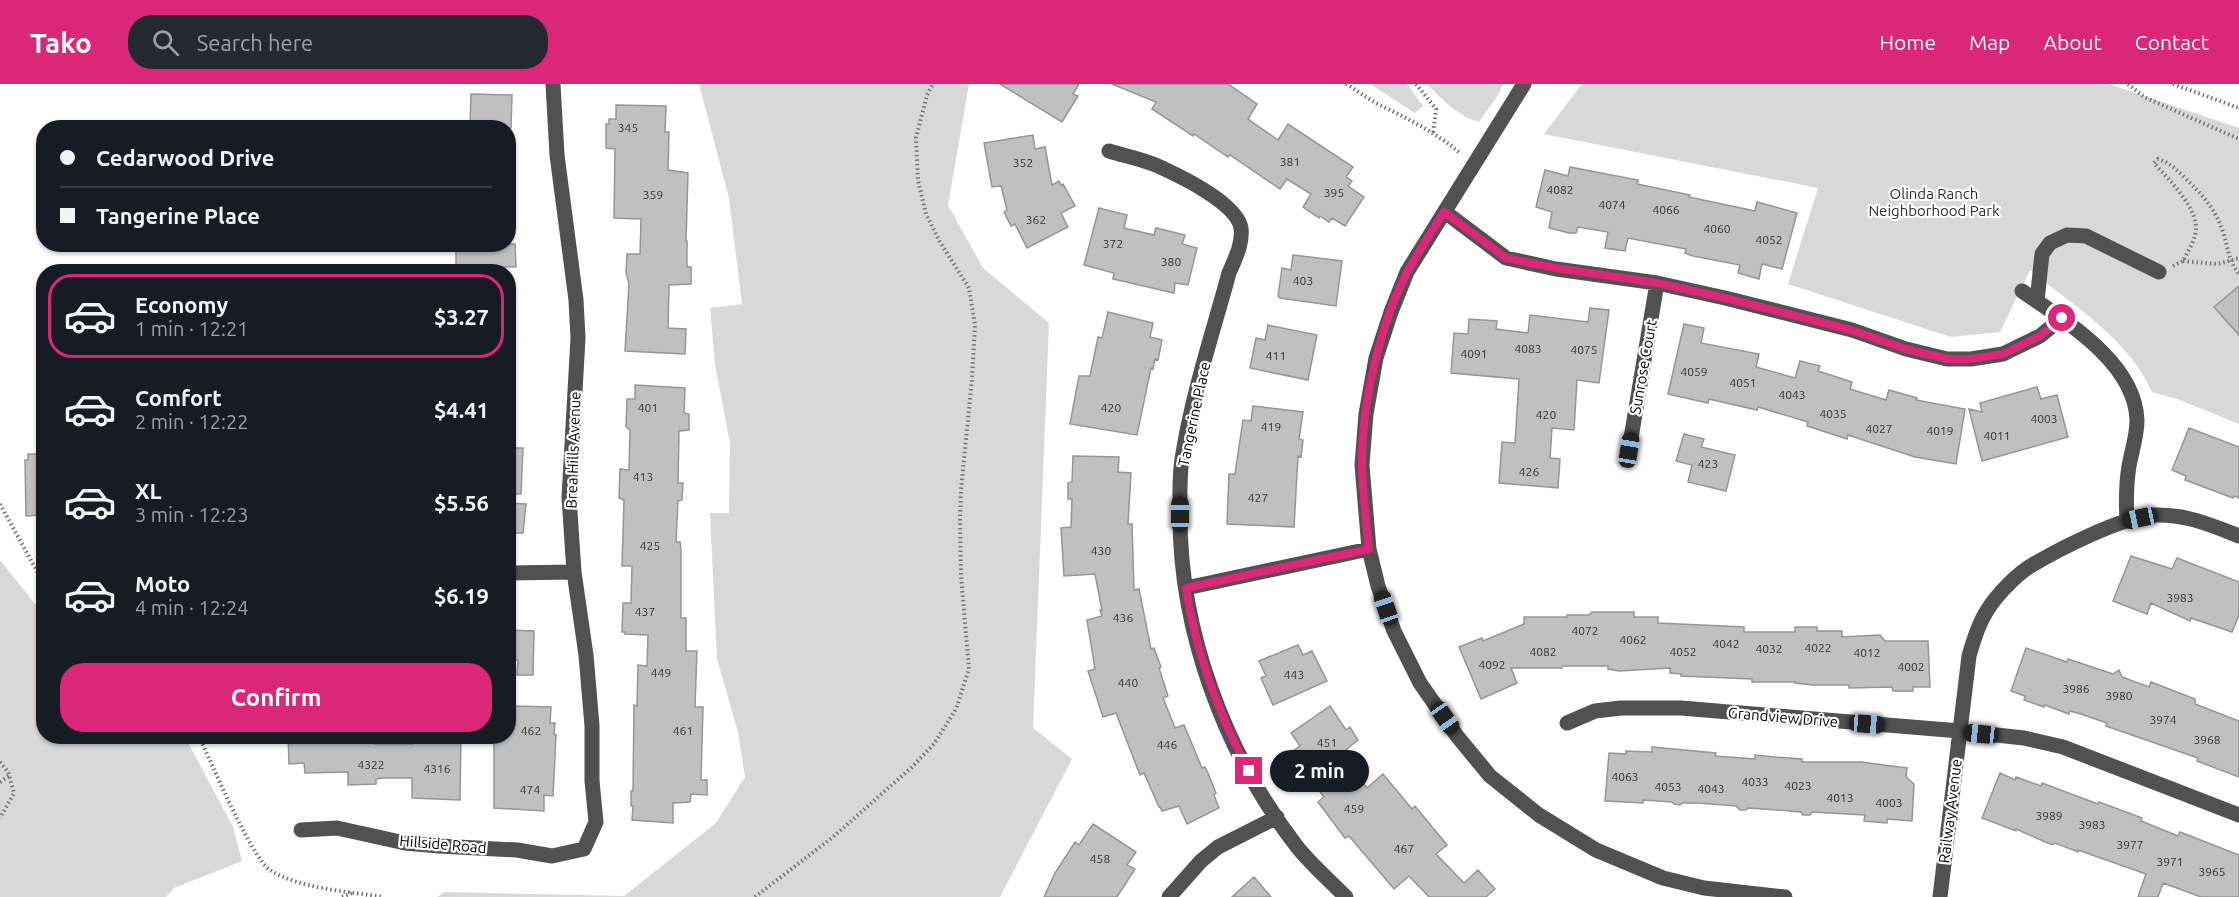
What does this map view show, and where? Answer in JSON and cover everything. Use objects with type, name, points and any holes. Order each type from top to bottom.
[{"type":"street","name":"Brea Hills Avenue","points":[[553,84],[557,155],[575,290],[578,338],[569,497],[574,572],[586,655],[592,726],[592,781],[596,822],[584,849]]},
{"type":"street","points":[[1524,84],[1407,272],[1376,358],[1366,414],[1362,465],[1369,549],[1378,585],[1394,631],[1420,683],[1457,736],[1490,776],[1539,815],[1596,850],[1664,878],[1704,888],[1785,897]]},
{"type":"street","name":"Tangerine Place","points":[[1109,151],[1156,165],[1192,183],[1232,211],[1241,228],[1239,250],[1229,273],[1182,454],[1180,534],[1186,588],[1202,662],[1216,701],[1249,771],[1299,848],[1346,897]]},
{"type":"street","points":[[1444,212],[1506,258],[1657,283],[1840,327],[1906,349],[1947,359],[1971,359],[2003,354],[2040,336],[2062,318]]},
{"type":"street","points":[[2037,301],[2042,254],[2050,243],[2067,235],[2086,236],[2159,272]]},
{"type":"street","name":"Sunrose Court","points":[[1629,450],[1657,283]]},
{"type":"street","points":[[2022,291],[2062,318],[2091,342],[2126,381],[2135,402],[2137,421],[2136,441],[2129,464],[2126,495],[2127,520]]},
{"type":"street","name":"Railway Avenue","points":[[1940,897],[1969,656],[1978,625],[1996,598],[2027,568],[2127,520],[2153,515],[2176,515],[2201,521],[2239,536]]},
{"type":"street","points":[[1186,588],[1369,549]]},
{"type":"street","points":[[516,573],[574,572]]},
{"type":"street","name":"Grandview Drive","points":[[1567,723],[1595,711],[1621,708],[1680,708],[2024,738],[2063,747],[2239,815]]},
{"type":"street","points":[[1169,897],[1201,861],[1218,847],[1277,817]]},
{"type":"street","name":"Hillside Road","points":[[302,830],[337,828],[405,843],[516,849],[552,856],[584,849]]},
{"type":"path","points":[[755,897],[833,837],[912,767],[934,744],[956,709],[969,669],[961,576],[960,520],[975,324],[969,288],[940,242],[926,214],[918,180],[915,138],[927,95],[933,84]]},
{"type":"path","points":[[1346,84],[1380,106],[1406,116],[1449,143],[1461,154]]},
{"type":"path","points":[[1416,84],[1436,109],[1433,134]]},
{"type":"path","points":[[2128,84],[2144,97],[2239,139]]},
{"type":"path","points":[[2173,84],[2239,108]]},
{"type":"path","points":[[2183,261],[2195,236],[2196,218],[2187,203],[2154,163],[2158,159],[2175,167],[2213,209],[2224,236],[2230,262],[2239,274]]},
{"type":"path","points":[[2159,272],[2183,261],[2218,264],[2239,258]]},
{"type":"path","points":[[0,504],[36,569]]},
{"type":"path","points":[[203,744],[249,841],[269,870],[311,887],[382,897]]},
{"type":"path","points":[[0,762],[9,776],[14,793],[0,818]]},
{"type":"path","points":[[0,782],[9,776]]},
{"type":"path","points":[[342,897],[354,892]]},
{"type":"green space","points":[[699,84],[969,84],[948,205],[983,268],[1049,323],[1033,728],[1072,759],[1000,897],[437,897],[445,892],[624,896],[716,823],[745,777],[738,732],[717,659],[710,513],[729,513],[730,443],[715,364],[710,308],[742,304],[729,198]]},
{"type":"green space","points":[[1370,84],[1407,84],[1423,106],[1415,113]]},
{"type":"green space","points":[[1427,84],[1503,84],[1479,122],[1457,111]]},
{"type":"green space","name":"Olinda Ranch Neighborhood Park","points":[[1582,84],[2109,84],[2239,128],[2239,424],[2180,400],[2152,392],[2142,373],[2115,340],[2082,310],[2030,270],[2000,332],[1951,337],[1788,284],[1818,188],[1544,134]]},
{"type":"green space","points":[[0,560],[36,605],[36,744],[189,744],[233,827],[242,861],[174,888],[166,897],[0,897]]},
{"type":"building","points":[[1000,84],[1079,84],[1073,94],[1078,96],[1062,122]]},
{"type":"building","points":[[1112,84],[1228,84],[1257,104],[1248,119],[1278,140],[1288,124],[1353,167],[1346,177],[1352,181],[1348,186],[1364,197],[1345,226],[1332,218],[1329,222],[1320,216],[1319,218],[1303,207],[1311,194],[1287,179],[1280,189],[1230,155],[1228,157],[1152,109],[1156,102]]},
{"type":"building","points":[[471,94],[512,95],[511,120],[470,120]]},
{"type":"building","points":[[616,105],[666,106],[665,132],[669,132],[668,170],[688,173],[686,241],[687,267],[691,267],[691,284],[669,285],[668,328],[686,329],[685,354],[625,351],[629,284],[626,272],[627,254],[640,254],[641,219],[614,218],[615,149],[606,148],[606,124],[609,124],[609,119],[616,119]]},
{"type":"building","points":[[1033,135],[1035,149],[1045,147],[1052,185],[1059,181],[1061,185],[1063,184],[1075,206],[1061,213],[1068,227],[1027,248],[1015,224],[1011,226],[1004,212],[1007,210],[1001,186],[992,187],[984,143]]},
{"type":"building","points":[[1570,167],[1638,180],[1637,184],[1755,211],[1757,202],[1797,213],[1782,269],[1762,264],[1759,279],[1738,273],[1740,265],[1693,256],[1685,253],[1686,249],[1628,238],[1625,251],[1605,248],[1608,232],[1578,227],[1576,233],[1569,233],[1549,228],[1552,212],[1536,207],[1545,170],[1568,176]]},
{"type":"building","points":[[1099,208],[1127,215],[1124,228],[1154,235],[1156,228],[1185,235],[1182,244],[1197,248],[1188,285],[1175,283],[1174,293],[1113,279],[1114,273],[1084,265]]},
{"type":"building","points":[[456,252],[515,252],[516,264],[456,264]]},
{"type":"building","points":[[1293,255],[1342,261],[1336,306],[1278,296],[1282,268],[1291,270]]},
{"type":"building","points":[[2239,286],[2239,335],[2214,307]]},
{"type":"building","points":[[1590,308],[1609,310],[1599,383],[1577,380],[1574,430],[1552,428],[1550,458],[1560,459],[1558,488],[1499,483],[1502,442],[1515,443],[1519,379],[1451,373],[1454,333],[1468,334],[1469,319],[1497,321],[1496,329],[1528,333],[1530,315],[1588,322]]},
{"type":"building","points":[[1108,312],[1153,323],[1150,337],[1162,340],[1158,360],[1155,359],[1153,369],[1151,368],[1137,435],[1070,424],[1079,376],[1090,376],[1098,337],[1102,338]]},
{"type":"building","points":[[1684,324],[1704,328],[1701,343],[1759,354],[1756,367],[1795,378],[1800,361],[1820,366],[1818,371],[1852,382],[1850,389],[1886,400],[1889,390],[1917,398],[1916,400],[1965,409],[1956,464],[1915,457],[1848,435],[1847,439],[1807,426],[1808,422],[1758,407],[1757,410],[1709,399],[1708,403],[1668,394]]},
{"type":"building","points":[[1268,325],[1317,335],[1308,380],[1250,368],[1256,338],[1265,340]]},
{"type":"building","points":[[635,385],[685,388],[684,413],[689,414],[689,430],[679,431],[678,483],[683,483],[682,500],[678,501],[676,542],[680,542],[681,549],[681,618],[686,618],[686,651],[697,651],[695,707],[703,707],[701,780],[707,780],[707,795],[691,794],[690,802],[673,803],[673,823],[632,820],[634,705],[637,706],[638,665],[647,666],[648,635],[622,632],[623,603],[631,603],[632,566],[622,566],[624,500],[619,498],[620,469],[629,470],[630,430],[626,427],[627,399],[635,399]]},
{"type":"building","points":[[2037,387],[2041,399],[2057,395],[2068,437],[1982,461],[1969,409],[1982,412],[1980,403]]},
{"type":"building","points":[[1253,406],[1303,412],[1299,439],[1303,440],[1301,457],[1298,456],[1294,527],[1227,524],[1229,474],[1235,474],[1243,420],[1251,421]]},
{"type":"building","points":[[2189,428],[2239,447],[2239,498],[2234,496],[2233,498],[2185,480],[2186,476],[2172,470]]},
{"type":"building","points":[[1684,434],[1704,439],[1701,447],[1735,455],[1726,491],[1688,482],[1692,465],[1676,461]]},
{"type":"building","points":[[516,448],[523,448],[521,494],[516,494]]},
{"type":"building","points":[[28,454],[36,454],[36,515],[26,516],[25,460],[28,460]]},
{"type":"building","points":[[1073,456],[1119,457],[1118,472],[1131,473],[1128,524],[1132,524],[1134,590],[1139,589],[1151,649],[1154,648],[1161,667],[1159,668],[1168,696],[1163,698],[1175,728],[1184,725],[1202,768],[1205,767],[1208,773],[1219,808],[1187,824],[1179,806],[1162,811],[1159,807],[1144,773],[1140,775],[1116,713],[1103,717],[1088,671],[1095,669],[1087,620],[1102,616],[1100,610],[1102,610],[1095,574],[1064,576],[1061,528],[1071,527],[1072,499],[1068,499],[1068,483],[1072,482]]},
{"type":"building","points":[[516,503],[526,504],[523,533],[516,533]]},
{"type":"building","points":[[2131,556],[2172,569],[2177,558],[2239,582],[2239,615],[2232,632],[2191,618],[2190,621],[2151,603],[2147,614],[2113,601]]},
{"type":"building","points":[[1592,612],[1634,612],[1634,617],[1658,617],[1658,623],[1744,627],[1744,632],[1795,632],[1795,627],[1817,627],[1817,631],[1842,631],[1842,637],[1880,635],[1885,641],[1928,641],[1930,687],[1913,687],[1913,691],[1893,691],[1892,687],[1849,688],[1849,685],[1752,682],[1752,679],[1681,676],[1681,674],[1670,673],[1670,668],[1619,671],[1608,669],[1608,666],[1562,666],[1562,668],[1511,668],[1517,683],[1481,699],[1459,647],[1482,638],[1483,641],[1524,624],[1524,617],[1567,617],[1567,615],[1589,615]]},
{"type":"building","points":[[516,630],[534,631],[533,675],[517,675],[518,660],[516,660]]},
{"type":"building","points":[[1298,645],[1303,655],[1312,651],[1327,681],[1273,705],[1261,678],[1266,676],[1259,661]]},
{"type":"building","points":[[2026,648],[2113,674],[2119,670],[2122,677],[2149,687],[2151,682],[2195,699],[2195,704],[2239,721],[2239,777],[2197,761],[2198,758],[2106,726],[2107,723],[2024,700],[2025,696],[2011,691]]},
{"type":"building","points":[[516,706],[551,707],[550,723],[555,723],[554,734],[556,735],[553,796],[544,795],[544,811],[494,808],[494,744],[516,744]]},
{"type":"building","points":[[1330,706],[1346,730],[1350,727],[1358,740],[1341,754],[1367,788],[1383,774],[1412,809],[1415,806],[1447,845],[1436,854],[1464,883],[1478,870],[1495,889],[1486,897],[1429,897],[1409,876],[1394,889],[1349,836],[1345,838],[1318,802],[1324,797],[1290,753],[1300,746],[1291,733]]},
{"type":"building","points":[[288,744],[461,744],[460,800],[412,798],[412,778],[383,778],[376,779],[376,784],[348,785],[348,772],[305,773],[304,763],[289,764]]},
{"type":"building","points":[[1652,747],[1716,753],[1715,756],[1755,759],[1755,755],[1802,759],[1802,762],[1861,762],[1907,768],[1906,777],[1914,784],[1912,821],[1887,819],[1887,823],[1864,821],[1865,815],[1812,812],[1810,815],[1803,815],[1801,812],[1748,808],[1740,810],[1736,806],[1698,803],[1680,805],[1672,802],[1643,800],[1643,803],[1605,801],[1609,753],[1652,752]]},
{"type":"building","points":[[2000,773],[2015,780],[2016,777],[2041,786],[2042,783],[2098,804],[2099,802],[2142,818],[2141,821],[2178,836],[2180,832],[2239,855],[2239,897],[2201,897],[2163,883],[2158,897],[2138,897],[2146,874],[2078,850],[2078,852],[2055,843],[2052,845],[2016,829],[2016,831],[1982,818]]},
{"type":"building","points":[[1093,824],[1136,852],[1127,865],[1135,869],[1117,897],[1044,897],[1055,873],[1075,842],[1079,845]]},
{"type":"building","points":[[1254,877],[1271,897],[1232,897]]},
{"type":"route","points":[[1249,771],[1216,701],[1202,662],[1186,588],[1369,549],[1362,465],[1366,414],[1376,358],[1407,272],[1444,212],[1506,258],[1657,283],[1725,298],[1851,330],[1906,349],[1947,359],[1971,359],[2003,354],[2040,336],[2062,318]]}]
